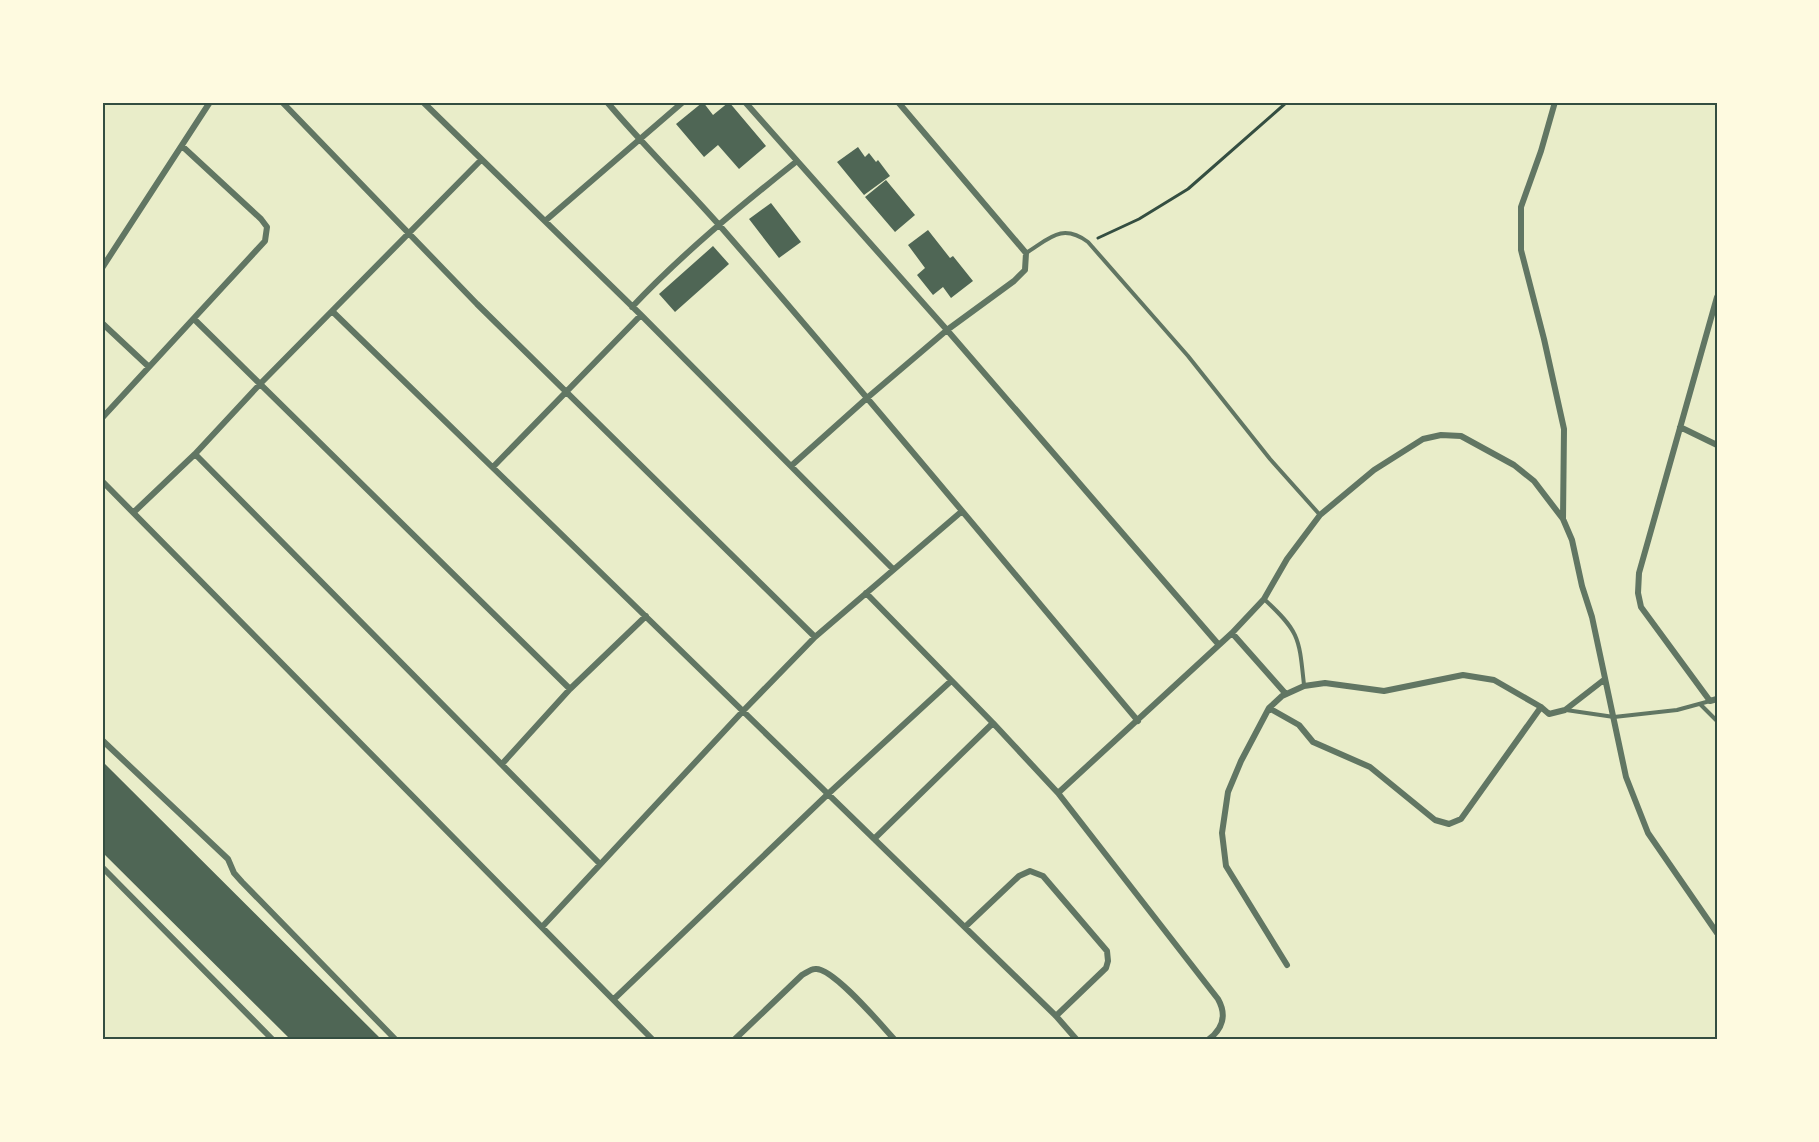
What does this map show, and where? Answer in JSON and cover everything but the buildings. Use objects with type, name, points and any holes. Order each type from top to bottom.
[{"type":"street","points":[[102,268],[210,102]]},
{"type":"street","points":[[282,102],[566,392],[815,637]]},
{"type":"street","points":[[423,102],[641,315],[893,569]]},
{"type":"street","points":[[607,102],[639,140],[718,224],[1138,722]]},
{"type":"street","points":[[545,221],[683,102]]},
{"type":"street","points":[[745,102],[947,330],[1219,645]]},
{"type":"street","points":[[791,466],[947,330],[1024,270],[1026,253],[898,102]]},
{"type":"street","points":[[1555,102],[1521,207],[1521,250],[1564,429],[1563,519]]},
{"type":"street","points":[[102,417],[265,241],[267,227],[250,207],[182,146]]},
{"type":"street","points":[[135,512],[195,454],[260,384],[481,160]]},
{"type":"street","points":[[632,307],[666,270],[718,224],[796,161]]},
{"type":"street","points":[[1714,700],[1641,607],[1638,593],[1640,573],[1717,297]]},
{"type":"street","points":[[333,312],[1056,1016],[1077,1040]]},
{"type":"street","points":[[493,467],[641,315]]},
{"type":"street","points":[[194,319],[570,689]]},
{"type":"street","points":[[102,323],[148,367]]},
{"type":"street","points":[[1680,427],[1717,445]]},
{"type":"street","points":[[1058,793],[1138,722],[1232,633],[1264,598],[1287,559],[1320,515],[1374,470],[1423,439],[1441,435],[1461,436],[1514,465],[1534,481],[1563,519],[1572,540],[1582,586],[1592,617],[1626,777],[1648,832],[1717,933]]},
{"type":"street","points":[[195,454],[600,864]]},
{"type":"street","points":[[102,481],[135,512],[197,580],[424,805],[653,1040]]},
{"type":"street","points":[[542,927],[815,637],[961,512]]},
{"type":"street","points":[[866,593],[1058,793],[1218,999],[1224,1012],[1224,1019],[1221,1026],[1208,1040]]},
{"type":"street","points":[[502,764],[570,689],[646,616]]},
{"type":"street","points":[[1232,633],[1285,693]]},
{"type":"street","points":[[1287,965],[1226,866],[1222,833],[1228,792],[1241,761],[1269,708],[1285,693],[1304,686],[1325,683],[1384,691],[1463,675],[1494,680],[1549,714],[1565,710],[1605,679]]},
{"type":"street","points":[[614,999],[828,794],[951,681]]},
{"type":"street","points":[[1269,708],[1299,725],[1313,742],[1370,767],[1435,820],[1449,824],[1461,819],[1541,707]]},
{"type":"street","points":[[874,839],[993,723]]},
{"type":"street","points":[[102,740],[228,859],[234,873],[242,882],[396,1040]]},
{"type":"street","points":[[102,867],[273,1040]]},
{"type":"street","points":[[965,927],[1019,876],[1030,871],[1043,876],[1107,951],[1106,968],[1056,1016]]},
{"type":"street","points":[[734,1040],[802,975],[814,969],[825,970],[842,984],[895,1040]]},
{"type":"lane","points":[[1026,253],[1055,234],[1066,232],[1089,242],[1188,356],[1270,459],[1320,515]]},
{"type":"lane","points":[[1264,598],[1286,620],[1296,635],[1300,647],[1304,686]]},
{"type":"lane","points":[[1565,710],[1614,717],[1654,713],[1714,700]]},
{"type":"lane","points":[[1700,704],[1717,721]]},
{"type":"path","points":[[1089,242],[1139,219],[1188,189],[1287,102]]}]
